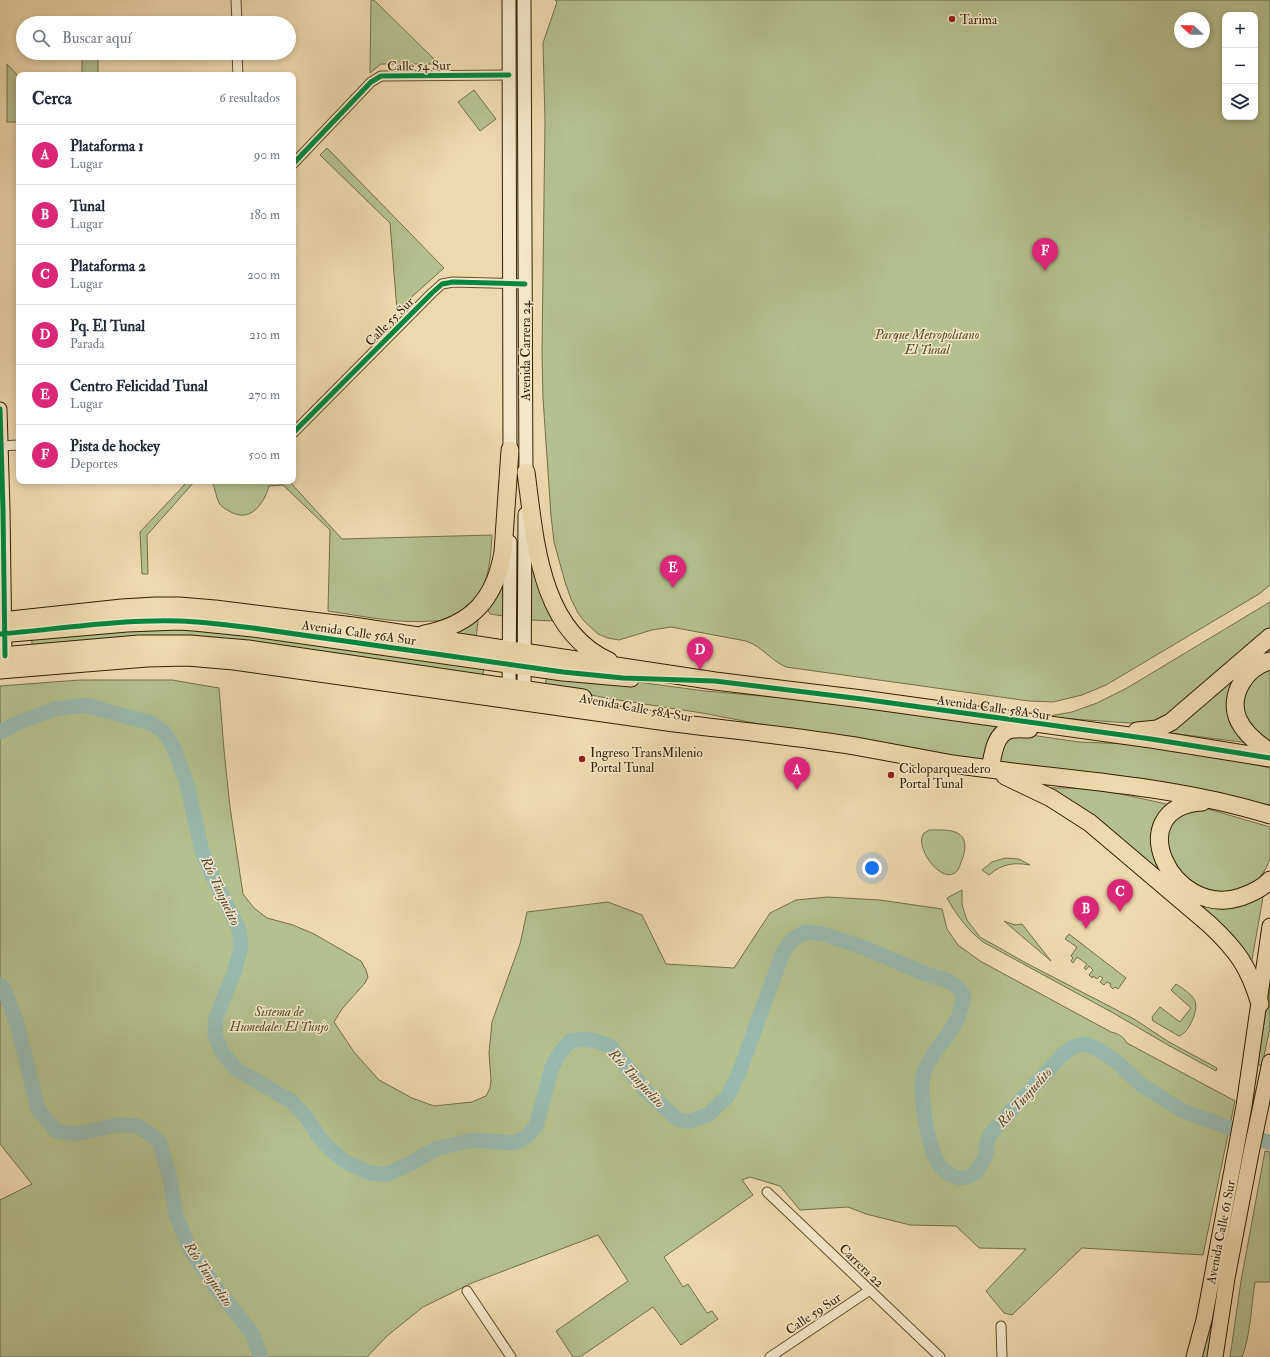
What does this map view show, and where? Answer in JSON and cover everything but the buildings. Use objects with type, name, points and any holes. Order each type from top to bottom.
[{"type":"highway","points":[[406,634],[424,634],[452,627],[469,616],[482,604],[490,593],[496,580],[503,552],[510,450]]},
{"type":"highway","points":[[526,472],[540,562],[545,581],[560,616],[566,626],[583,645],[607,660],[624,667]]},
{"type":"highway","name":"Avenida Calle 56A Sur","points":[[2,627],[131,608],[171,606],[203,608],[406,634],[517,658],[624,678],[715,681]]},
{"type":"highway","points":[[131,608],[167,621]]},
{"type":"highway","name":"Avenida Calle 56A Sur","points":[[2,627],[127,622],[201,622],[517,658]]},
{"type":"highway","points":[[1110,733],[1152,730],[1164,727],[1270,637]]},
{"type":"highway","points":[[2,661],[139,644],[172,643],[228,647],[315,659],[517,694]]},
{"type":"highway","points":[[2,661],[114,660],[172,657],[207,658],[517,694]]},
{"type":"highway","name":"Avenida Calle 58A Sur","points":[[517,658],[624,667],[715,681],[862,699],[1110,733],[1270,758]]},
{"type":"highway","points":[[277,667],[315,659]]},
{"type":"highway","points":[[1270,661],[1264,662],[1243,680],[1235,701],[1235,710],[1238,720],[1254,740],[1270,752]]},
{"type":"highway","name":"Avenida Calle 58A Sur","points":[[517,694],[668,722],[854,746],[990,769],[1111,783],[1214,801],[1270,815]]},
{"type":"highway","points":[[1063,727],[1015,729],[1004,732],[996,744],[990,769],[1051,798],[1090,823],[1210,924],[1239,956],[1250,976],[1260,1004]]},
{"type":"highway","points":[[1214,801],[1183,804],[1167,816],[1162,825],[1159,842],[1162,854],[1168,867],[1178,880],[1197,895],[1220,901],[1247,895],[1259,889],[1270,880]]},
{"type":"main road","name":"Avenida Carrera 24","points":[[509,0],[510,450],[517,694]]},
{"type":"main road","name":"Avenida Carrera 24","points":[[517,658],[526,472],[524,0]]},
{"type":"main road","points":[[0,409],[2,661]]},
{"type":"main road","name":"Avenida Calle 61 Sur","points":[[1194,1357],[1204,1320],[1244,1106],[1260,1004],[1270,926]]},
{"type":"main road","name":"Avenida Calle 61 Sur","points":[[1215,1357],[1251,1153],[1270,1062]]},
{"type":"street","points":[[236,0],[237,16]]},
{"type":"street","points":[[237,60],[238,72]]},
{"type":"street","name":"Calle 54 Sur","points":[[296,161],[366,88],[381,76],[510,75]]},
{"type":"street","name":"Calle 55 Sur","points":[[296,430],[437,287],[442,284],[453,282],[525,284]]},
{"type":"street","points":[[1,446],[16,446]]},
{"type":"street","name":"Carrera 22","points":[[766,1192],[940,1357]]},
{"type":"street","name":"Calle 59 Sur","points":[[770,1357],[870,1290]]},
{"type":"street","points":[[467,1291],[511,1357]]},
{"type":"street","points":[[1001,1326],[1002,1357]]},
{"type":"green space","points":[[371,0],[374,0],[439,64],[381,64],[370,73]]},
{"type":"green space","name":"Parque Metropolitano El Tunal","points":[[555,0],[1270,0],[1270,585],[1259,594],[1106,685],[1082,695],[1053,702],[1029,701],[786,667],[746,641],[671,627],[652,630],[619,640],[598,634],[584,621],[571,599],[554,542],[551,516],[543,398],[542,352],[545,121],[543,43],[557,2]]},
{"type":"green space","points":[[82,60],[98,60],[98,72],[82,72]]},
{"type":"green space","points":[[7,64],[16,74],[16,122],[7,122]]},
{"type":"green space","points":[[474,90],[496,119],[480,131],[458,102]]},
{"type":"green space","points":[[327,148],[444,268],[397,310],[390,223],[320,155]]},
{"type":"green space","points":[[185,484],[192,484],[147,535],[148,574],[142,574],[140,532]]},
{"type":"green space","points":[[213,484],[292,484],[342,539],[492,535],[490,561],[487,574],[480,591],[467,606],[456,614],[440,621],[419,622],[393,620],[328,611],[330,530],[283,485],[269,486],[260,505],[250,514],[237,514],[228,510],[218,501]]},
{"type":"green space","points":[[530,535],[556,621],[531,620]]},
{"type":"green space","points":[[505,566],[503,616],[490,614],[486,606]]},
{"type":"green space","points":[[1270,602],[1270,630],[1173,715],[1152,723],[1130,723],[1044,717],[1072,712],[1097,703],[1127,688]]},
{"type":"green space","points":[[475,617],[478,621],[476,639],[440,635]]},
{"type":"green space","points":[[175,626],[484,665],[483,675],[33,649],[31,637]]},
{"type":"green space","points":[[1270,644],[1270,657],[1233,689],[1249,743],[1162,732]]},
{"type":"green space","points":[[1270,665],[1270,744],[1245,722],[1241,695],[1248,681]]},
{"type":"green space","points":[[547,674],[637,682],[705,691],[864,705],[1003,727],[988,762],[612,699],[545,686]]},
{"type":"green space","name":"Sistema de Humedales El Tunjo","points":[[80,680],[172,680],[219,688],[230,807],[243,894],[254,908],[267,918],[293,925],[314,934],[361,961],[368,977],[365,983],[342,1009],[334,1022],[354,1052],[379,1080],[412,1098],[434,1106],[472,1102],[486,1096],[490,1088],[491,1080],[489,1053],[492,1022],[520,944],[527,912],[608,902],[642,915],[666,964],[734,968],[770,913],[796,900],[827,897],[880,900],[942,909],[947,929],[958,945],[980,961],[1119,1035],[1127,1043],[1235,1101],[1203,1255],[1082,1248],[1012,1315],[1004,1313],[986,1291],[1026,1249],[979,1248],[956,1226],[910,1225],[866,1214],[848,1207],[800,1210],[780,1186],[750,1177],[742,1180],[753,1195],[664,1257],[683,1287],[688,1284],[707,1313],[712,1311],[718,1319],[681,1345],[653,1307],[580,1357],[573,1357],[556,1331],[628,1281],[598,1235],[472,1283],[423,1307],[387,1336],[367,1357],[0,1357],[0,1200],[32,1184],[0,1144],[0,686]]},
{"type":"green space","points":[[1017,733],[1079,742],[1130,744],[1241,761],[1270,768],[1270,805],[1231,797],[996,764],[999,745]]},
{"type":"green space","points":[[1046,788],[1074,788],[1107,791],[1171,805],[1157,821],[1151,836],[1153,854],[1163,873],[1181,892],[1264,892],[1251,965]]},
{"type":"green space","points":[[1190,806],[1208,809],[1270,827],[1270,859],[1255,886],[1243,892],[1196,891],[1169,864],[1163,832]]},
{"type":"green space","points":[[929,830],[953,831],[959,834],[964,840],[965,847],[958,870],[951,875],[944,874],[938,870],[926,855],[922,839],[924,833]]},
{"type":"green space","points":[[1005,858],[1019,859],[1030,865],[1013,864],[1003,866],[989,875],[982,870],[992,862]]},
{"type":"green space","points":[[962,890],[962,905],[967,920],[980,937],[1026,963],[1134,1019],[1169,1042],[1217,1068],[1216,1071],[983,942],[963,922],[947,898]]},
{"type":"green space","points":[[1004,921],[1015,925],[1022,924],[1051,961]]},
{"type":"green space","points":[[1069,934],[1126,978],[1118,989],[1115,987],[1113,989],[1110,986],[1111,984],[1107,982],[1104,985],[1100,982],[1103,978],[1100,976],[1097,979],[1093,976],[1092,978],[1089,975],[1093,970],[1089,966],[1086,970],[1084,968],[1087,964],[1077,957],[1073,963],[1071,961],[1073,958],[1071,956],[1077,947],[1065,939]]},
{"type":"green space","points":[[1176,984],[1192,996],[1196,1005],[1192,1021],[1186,1031],[1179,1036],[1153,1021],[1152,1017],[1160,1007],[1180,1022],[1191,1008],[1171,990]]},
{"type":"green space","points":[[1270,987],[1270,1028],[1262,1065],[1257,1065]]},
{"type":"green space","points":[[1265,1151],[1270,1152],[1270,1282],[1255,1282],[1249,1329],[1242,1357],[1230,1357],[1241,1281]]},
{"type":"green space","points":[[1211,1314],[1216,1315],[1208,1357],[1199,1357]]},
{"type":"waterway","name":"Río Tunjuelito","points":[[0,732],[20,722],[55,709],[85,705],[151,723],[163,731],[173,746],[187,784],[202,851],[211,873],[239,929],[241,947],[234,973],[216,1017],[215,1036],[222,1052],[236,1069],[291,1101],[307,1118],[319,1137],[330,1149],[344,1161],[367,1172],[386,1175],[435,1149],[473,1140],[515,1143],[527,1136],[536,1126],[552,1067],[560,1053],[570,1041],[584,1039],[610,1046],[646,1091],[677,1119],[688,1122],[709,1114],[727,1097],[739,1073],[783,952],[793,939],[805,932],[823,934],[865,948],[923,973],[948,981],[959,988],[964,997],[959,1015],[956,1022],[928,1062],[923,1079],[922,1091],[925,1119],[931,1146],[940,1166],[949,1174],[960,1178],[975,1174],[986,1155],[987,1144],[991,1133],[1063,1054],[1073,1047],[1085,1044],[1100,1050],[1119,1064],[1143,1086],[1183,1111],[1270,1143]]},
{"type":"waterway","name":"Río Tunjuelito","points":[[0,985],[3,987],[17,1023],[38,1109],[56,1131],[75,1134],[118,1125],[137,1126],[159,1141],[170,1178],[176,1215],[189,1248],[216,1288],[252,1333],[261,1357]]},
{"type":"cycle path","points":[[296,161],[371,82],[381,76],[509,75]]},
{"type":"cycle path","points":[[296,430],[442,284],[453,282],[525,284]]},
{"type":"cycle path","points":[[0,409],[5,656]]},
{"type":"cycle path","points":[[0,634],[135,621],[180,621],[207,623],[253,628],[563,672],[623,678],[715,681],[862,699],[1151,739],[1270,758]]},
{"type":"place","name":"Tarima","points":[[952,19]]},
{"type":"place","name":"Pista de hockey","points":[[1045,271]]},
{"type":"place","name":"Centro Felicidad Tunal","points":[[673,588]]},
{"type":"place","name":"Pq. El Tunal","points":[[700,670]]},
{"type":"place","name":"Ingreso TransMilenio Portal Tunal","points":[[582,759]]},
{"type":"place","name":"Cicloparqueadero Portal Tunal","points":[[891,775]]},
{"type":"place","name":"Plataforma 1","points":[[797,790]]},
{"type":"place","name":"Plataforma 2","points":[[1120,912]]},
{"type":"place","name":"Tunal","points":[[1086,929]]}]
